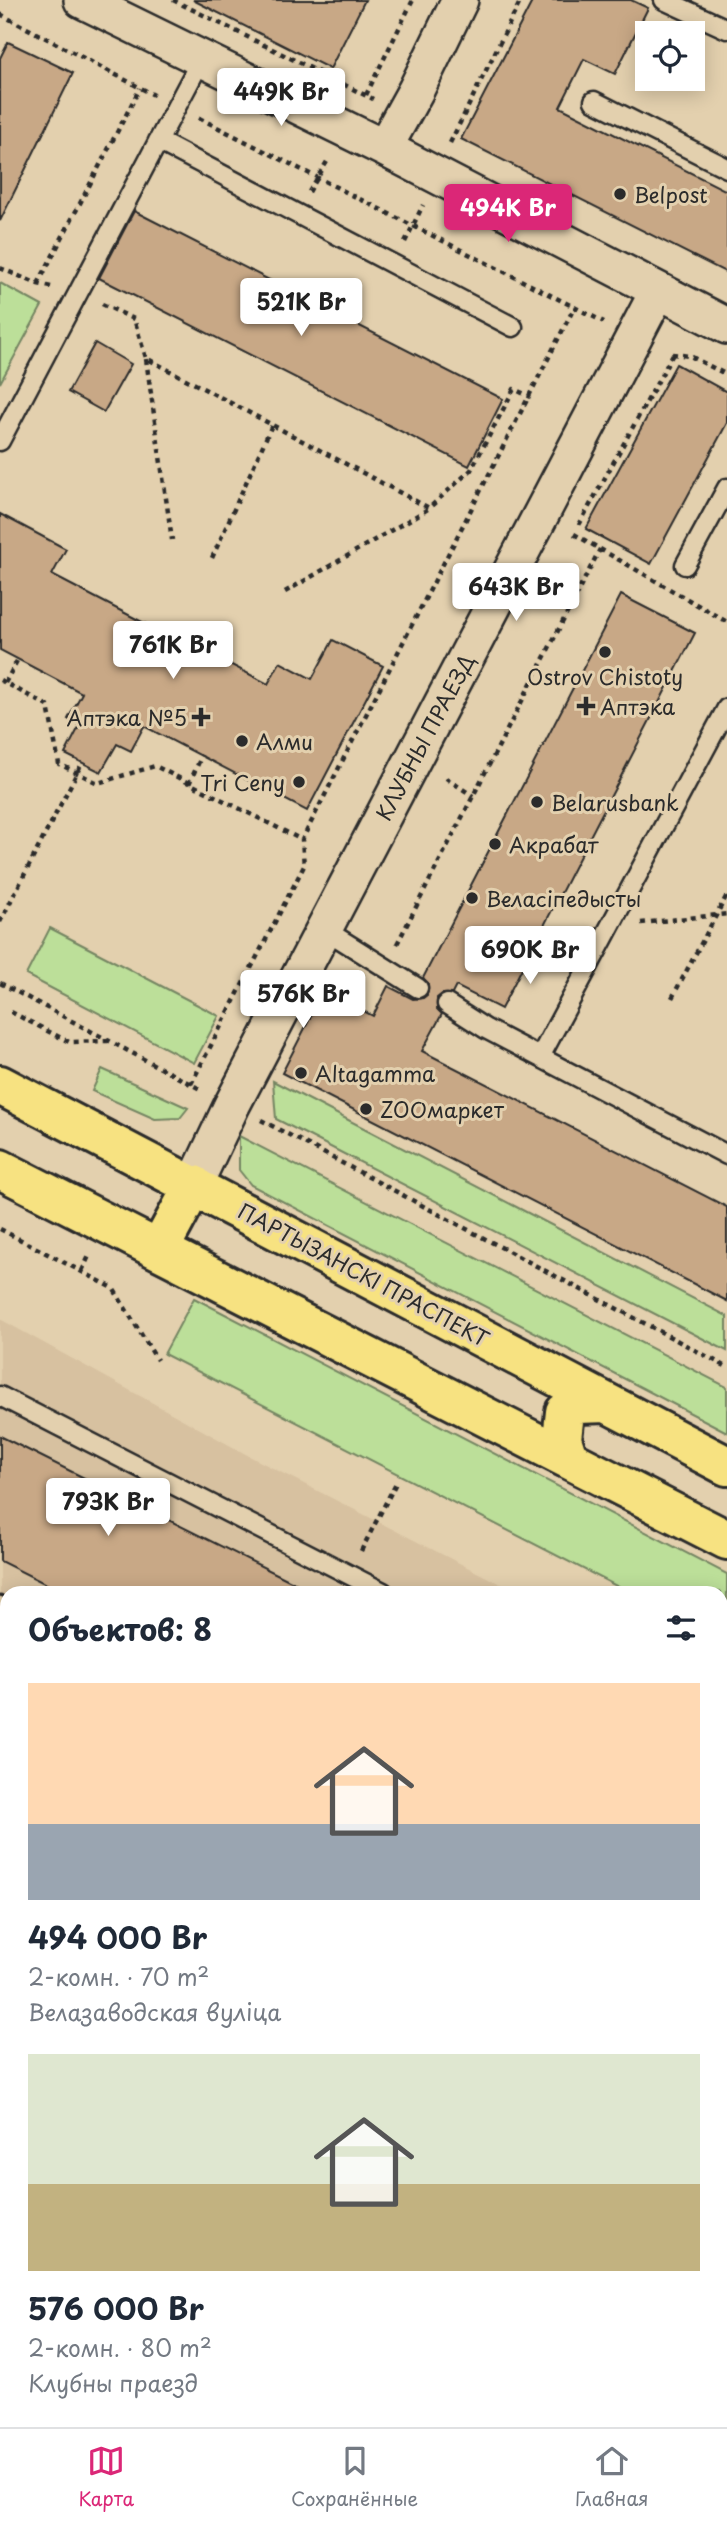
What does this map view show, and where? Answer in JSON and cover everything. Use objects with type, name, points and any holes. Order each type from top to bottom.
[{"type":"main road","name":"ПАРТЫЗАНСКІ ПРАСПЕКТ","points":[[0,1085],[727,1466]]},
{"type":"main road","points":[[0,1168],[727,1540]]},
{"type":"main road","points":[[159,1250],[194,1185]]},
{"type":"main road","points":[[568,1458],[562,1439],[565,1412],[577,1404],[607,1403]]},
{"type":"street","points":[[82,0],[384,148],[727,326]]},
{"type":"street","points":[[384,148],[460,0]]},
{"type":"street","name":"КЛУБНЫ ПРАЕЗД","points":[[194,1185],[324,929],[658,291]]},
{"type":"lane","points":[[664,0],[727,29]]},
{"type":"lane","points":[[0,441],[202,58]]},
{"type":"lane","points":[[594,101],[727,169]]},
{"type":"lane","points":[[158,141],[513,327]]},
{"type":"lane","points":[[685,565],[727,488]]},
{"type":"lane","points":[[540,1057],[727,708]]},
{"type":"lane","points":[[324,929],[418,988]]},
{"type":"lane","points":[[447,1004],[486,1029],[727,1155]]},
{"type":"lane","points":[[0,1395],[371,1586]]},
{"type":"path","points":[[394,264],[521,0]]},
{"type":"path","points":[[0,14],[574,308],[673,354],[690,356],[727,375]]},
{"type":"path","points":[[37,284],[140,88]]},
{"type":"path","points":[[0,268],[37,284],[79,292],[134,319],[146,358],[172,540]]},
{"type":"path","points":[[191,1084],[304,866],[302,840],[531,397],[574,308]]},
{"type":"path","points":[[673,354],[574,534],[727,622]]},
{"type":"path","points":[[146,358],[429,508]]},
{"type":"path","points":[[285,592],[429,508],[471,470],[514,390],[531,397]]},
{"type":"path","points":[[212,558],[272,425]]},
{"type":"path","points":[[404,930],[600,549]]},
{"type":"path","points":[[18,659],[3,681],[48,706],[59,764],[98,783],[155,766],[302,840]]},
{"type":"path","points":[[189,784],[202,755]]},
{"type":"path","points":[[0,922],[82,763]]},
{"type":"path","points":[[446,778],[473,796]]},
{"type":"path","points":[[672,998],[727,895]]},
{"type":"path","points":[[610,926],[727,914]]},
{"type":"path","points":[[0,983],[202,1090]]},
{"type":"path","points":[[11,1012],[69,1042],[112,1041]]},
{"type":"path","points":[[252,1116],[727,1367]]},
{"type":"path","points":[[1,1231],[113,1288],[157,1360]]},
{"type":"path","points":[[350,1575],[396,1483]]},
{"type":"shaded area","points":[[0,1319],[251,1457],[504,1586],[0,1586]]},
{"type":"green space","points":[[0,283],[42,306],[0,383]]},
{"type":"green space","points":[[50,928],[219,1016],[194,1063],[26,975]]},
{"type":"green space","points":[[102,1069],[188,1108],[180,1118],[155,1119],[92,1091]]},
{"type":"green space","points":[[273,1081],[727,1316],[727,1351],[276,1119]]},
{"type":"green space","points":[[239,1136],[727,1387],[727,1432],[251,1185],[239,1170]]},
{"type":"green space","points":[[194,1298],[727,1574],[727,1586],[616,1586],[164,1354]]},
{"type":"building","points":[[193,0],[365,0],[330,69]]},
{"type":"building","points":[[533,0],[631,0],[648,8],[642,21],[635,21],[635,34],[615,74],[584,59],[560,107],[727,191],[727,273],[461,139]]},
{"type":"building","points":[[8,42],[73,73],[0,221],[0,58]]},
{"type":"building","points":[[134,211],[503,399],[469,466],[99,278]]},
{"type":"building","points":[[95,343],[131,364],[104,412],[68,392]]},
{"type":"building","points":[[676,364],[727,392],[727,423],[651,564],[586,529]]},
{"type":"building","points":[[0,514],[66,549],[52,575],[268,684],[280,662],[312,679],[333,640],[383,666],[307,811],[144,726],[131,751],[117,744],[101,772],[65,754],[80,725],[68,719],[82,693],[0,650]]},
{"type":"building","points":[[621,595],[695,633],[501,1009],[456,986],[452,994],[442,994],[437,998],[437,1009],[442,1014],[422,1051],[727,1207],[727,1301],[282,1073],[324,991],[373,1016],[388,986],[413,999],[427,995],[428,983],[423,978]]},
{"type":"building","points":[[0,1436],[301,1586],[50,1586],[0,1561]]},
{"type":"place","name":"Belpost","points":[[620,194]]},
{"type":"place","name":"Ostrov Chistoty","points":[[605,652]]},
{"type":"place","name":"Аптэка","points":[[586,706]]},
{"type":"place","name":"Аптэка №5","points":[[201,717]]},
{"type":"place","name":"Алми","points":[[242,741]]},
{"type":"place","name":"Tri Ceny","points":[[299,782]]},
{"type":"place","name":"Belarusbank","points":[[537,802]]},
{"type":"place","name":"Акрабат","points":[[495,844]]},
{"type":"place","name":"Веласіпедысты","points":[[472,898]]},
{"type":"place","name":"Altagamma","points":[[301,1073]]},
{"type":"place","name":"ZOOмаркет","points":[[366,1109]]}]
